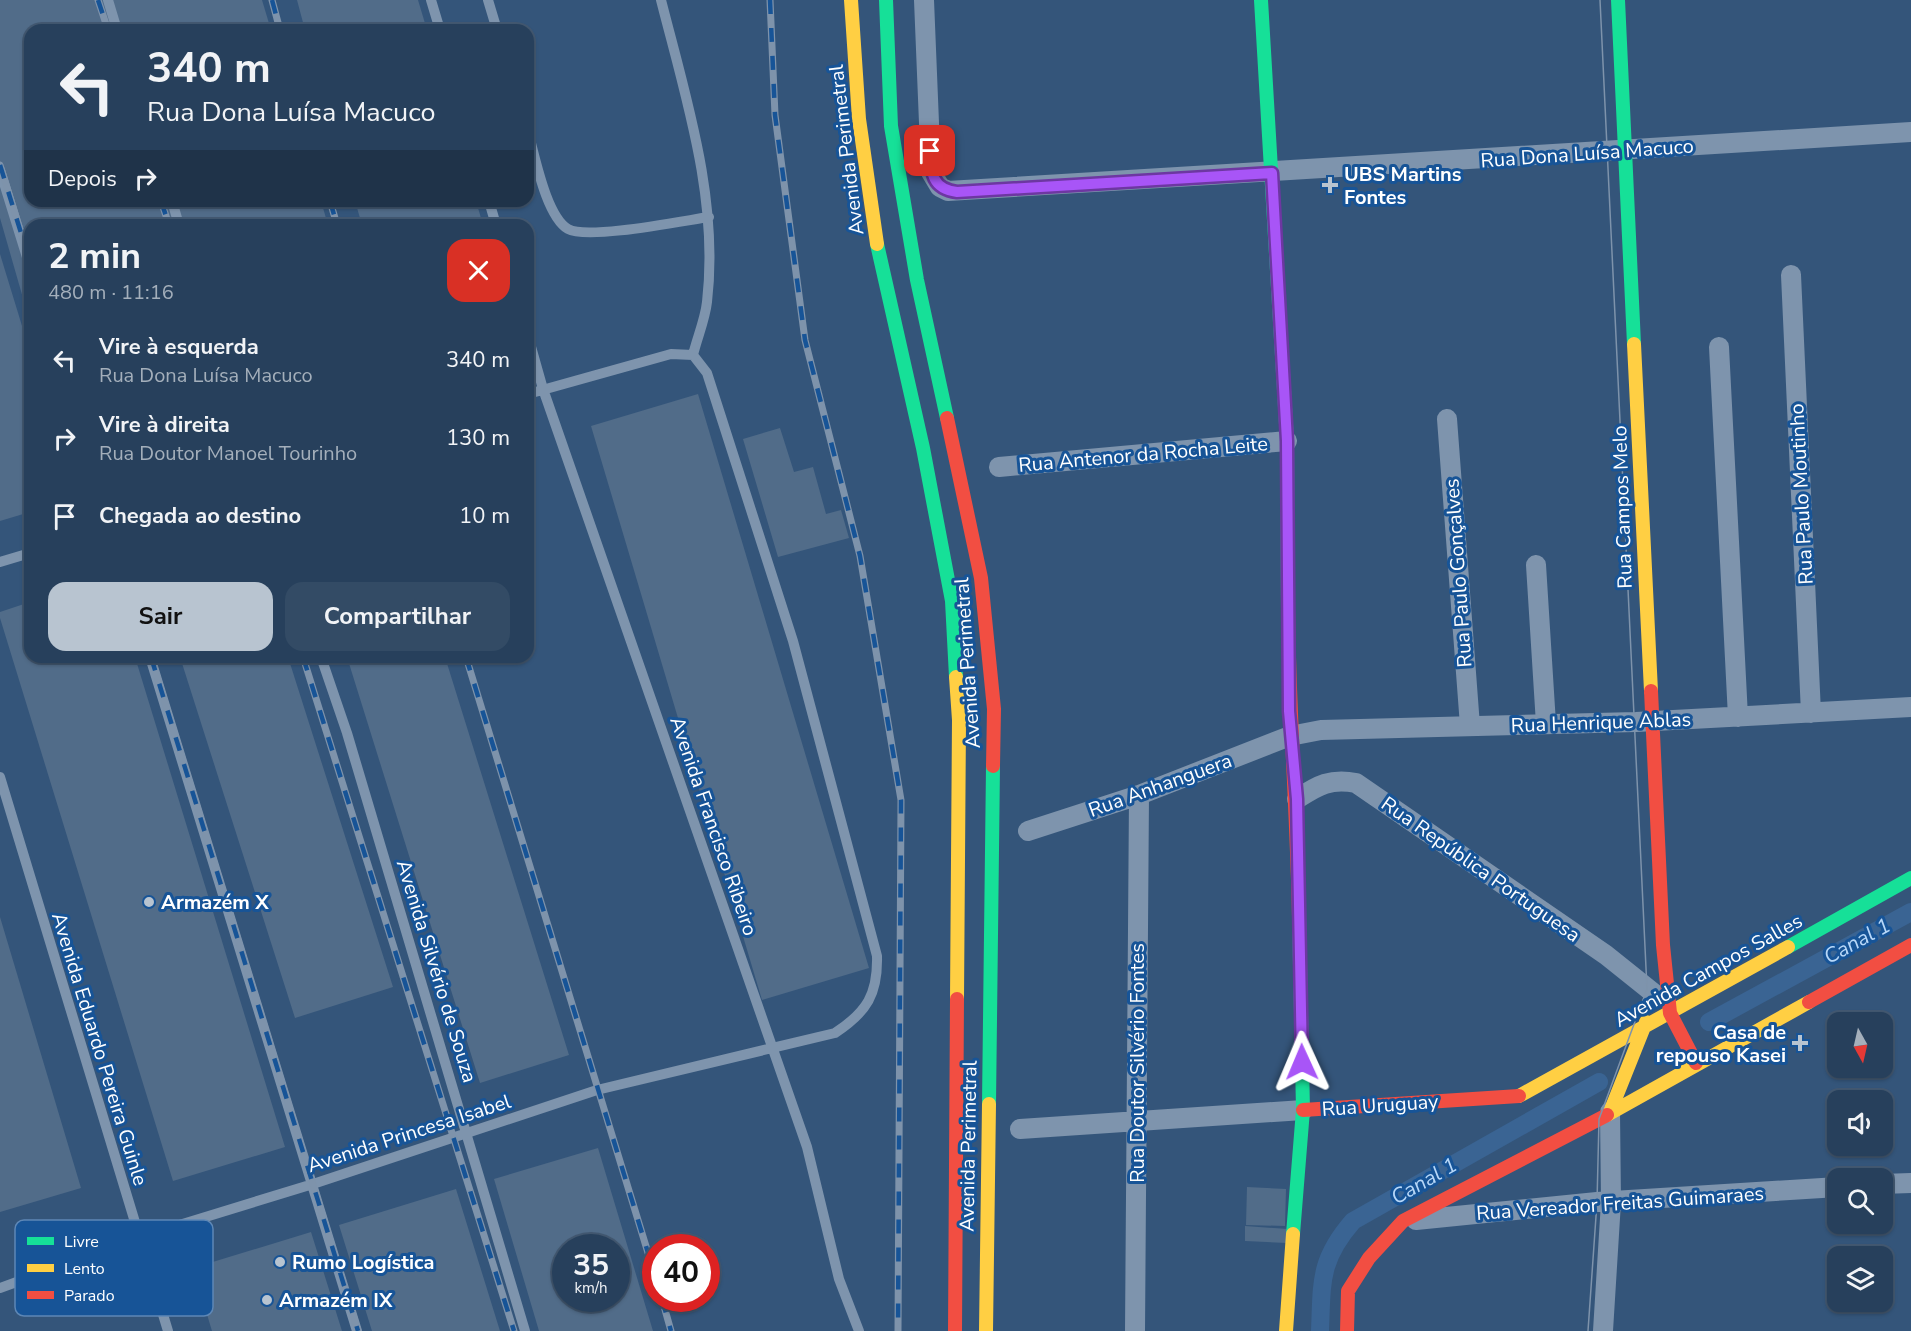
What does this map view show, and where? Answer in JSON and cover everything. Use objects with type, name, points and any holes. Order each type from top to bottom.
[{"type":"street","name":"Avenida Perimetral","points":[[851,0],[859,120],[868,192],[882,273],[923,448],[952,601],[959,720],[955,1331]]},
{"type":"street","name":"Avenida Perimetral","points":[[886,0],[891,126],[917,280],[981,578],[994,708],[986,1331]]},
{"type":"street","name":"Rua Dona Luísa Macuco","points":[[924,0],[931,172],[940,187],[957,192],[1911,132]]},
{"type":"street","points":[[1261,0],[1287,441],[1290,736],[1297,799],[1303,1110],[1286,1331]]},
{"type":"street","name":"Rua Campos Melo","points":[[1618,0],[1627,151],[1651,721],[1665,974],[1670,1013]]},
{"type":"street","name":"Rua Paulo Moutinho","points":[[1791,275],[1811,713]]},
{"type":"street","points":[[1719,347],[1738,717]]},
{"type":"street","name":"Rua Paulo Gonçalves","points":[[1447,419],[1470,726]]},
{"type":"street","name":"Rua Antenor da Rocha Leite","points":[[999,467],[1287,441]]},
{"type":"street","points":[[1536,565],[1546,724]]},
{"type":"street","name":"Rua Henrique Ablas","points":[[1290,736],[1321,730],[1651,721],[1911,707]]},
{"type":"street","name":"Rua Anhanguera","points":[[1029,831],[1139,795],[1290,736]]},
{"type":"street","name":"Rua República Portuguesa","points":[[1297,799],[1319,784],[1333,780],[1356,783],[1606,955],[1656,995]]},
{"type":"street","name":"Rua Doutor Silvério Fontes","points":[[1136,1331],[1139,795]]},
{"type":"street","name":"Avenida Campos Salles","points":[[1523,1096],[1911,878]]},
{"type":"street","points":[[1347,1331],[1348,1291],[1369,1258],[1403,1221],[1610,1112],[1911,945]]},
{"type":"street","points":[[1603,1331],[1611,1202],[1610,1112],[1665,974]]},
{"type":"street","points":[[1670,1013],[1696,1063]]},
{"type":"street","name":"Rua Uruguay","points":[[1020,1129],[1523,1096]]},
{"type":"street","points":[[1893,1183],[1911,1182]]},
{"type":"street","name":"Rua Vereador Freitas Guimaraes","points":[[1403,1221],[1611,1202],[1827,1188]]},
{"type":"lane","points":[[108,0],[115,24]]},
{"type":"lane","points":[[431,0],[438,24]]},
{"type":"lane","points":[[488,0],[495,24]]},
{"type":"lane","points":[[534,392],[671,354],[693,355],[707,303],[709,217],[693,127],[661,0]]},
{"type":"lane","points":[[534,152],[551,209],[567,229],[588,234],[709,217]]},
{"type":"lane","points":[[0,170],[24,248]]},
{"type":"lane","name":"Avenida Princesa Isabel","points":[[195,1220],[597,1090],[835,1033],[853,1021],[870,1001],[878,978],[877,956],[793,641],[718,400],[707,373],[700,361],[693,355]]},
{"type":"lane","name":"Avenida Francisco Ribeiro","points":[[534,357],[807,1147],[839,1279],[859,1331]]},
{"type":"lane","points":[[0,562],[24,555]]},
{"type":"lane","points":[[152,663],[357,1331]]},
{"type":"lane","name":"Avenida Silvério de Souza","points":[[323,663],[347,733],[525,1331]]},
{"type":"lane","name":"Avenida Eduardo Pereira Guinle","points":[[0,777],[132,1220]]},
{"type":"lane","name":"Avenida Princesa Isabel","points":[[0,1288],[15,1283]]},
{"type":"lane","name":"Avenida Eduardo Pereira Guinle","points":[[163,1316],[168,1331]]},
{"type":"building","points":[[0,0],[262,0],[269,24],[24,24],[24,207],[323,207],[326,219],[24,219],[24,302],[0,218]]},
{"type":"building","points":[[297,0],[418,0],[425,24],[303,24]]},
{"type":"building","points":[[357,207],[478,207],[481,219],[360,219]]},
{"type":"building","points":[[0,254],[24,332],[24,514],[0,521]]},
{"type":"building","points":[[698,394],[869,968],[762,1000],[591,426]]},
{"type":"building","points":[[780,428],[794,472],[813,467],[826,514],[841,510],[849,538],[778,557],[743,439]]},
{"type":"building","name":"Armazém X","points":[[24,604],[24,663],[137,663],[285,1147],[173,1181],[0,612]]},
{"type":"building","points":[[182,663],[290,663],[393,987],[295,1018]]},
{"type":"building","points":[[349,663],[447,663],[569,1055],[480,1083]]},
{"type":"building","points":[[0,917],[81,1188],[0,1212]]},
{"type":"building","points":[[598,1148],[624,1234],[552,1234],[552,1312],[630,1312],[630,1254],[642,1294],[642,1312],[647,1312],[653,1331],[539,1331],[494,1179]]},
{"type":"building","points":[[1247,1187],[1286,1189],[1285,1226],[1246,1225]]},
{"type":"building","points":[[456,1189],[500,1331],[372,1331],[339,1225]]},
{"type":"building","points":[[1245,1226],[1288,1229],[1287,1243],[1245,1241]]},
{"type":"building","name":"Armazém IX","points":[[311,1232],[342,1331],[212,1331],[207,1316],[213,1316],[213,1262]]},
{"type":"waterway","name":"Canal 1","points":[[1709,1022],[1911,912]]},
{"type":"waterway","name":"Canal 1","points":[[1320,1331],[1324,1272],[1334,1248],[1353,1221],[1599,1082]]},
{"type":"tram line","points":[[1588,1331],[1597,1202],[1599,1119],[1647,989],[1600,0]]},
{"type":"railway","points":[[98,0],[106,24]]},
{"type":"railway","points":[[272,0],[278,24]]},
{"type":"railway","points":[[770,0],[775,115],[805,340],[860,556],[901,800],[898,1331]]},
{"type":"railway","points":[[0,165],[24,243]]},
{"type":"railway","points":[[163,207],[167,219]]},
{"type":"railway","points":[[332,207],[335,219]]},
{"type":"railway","points":[[153,663],[358,1331]]},
{"type":"railway","points":[[305,663],[514,1331]]},
{"type":"railway","points":[[468,663],[642,1234]]},
{"type":"railway","points":[[666,1312],[671,1331]]},
{"type":"traffic: fast","points":[[886,0],[891,126],[917,280],[947,418]]},
{"type":"traffic: fast","points":[[1261,0],[1287,441],[1288,609]]},
{"type":"traffic: fast","points":[[1618,0],[1634,344]]},
{"type":"traffic: fast","points":[[877,244],[923,448],[952,601],[956,677]]},
{"type":"traffic: fast","points":[[989,1104],[993,766]]},
{"type":"traffic: fast","points":[[1788,947],[1911,878]]},
{"type":"traffic: fast","points":[[1293,1234],[1303,1110],[1299,917]]},
{"type":"traffic: slow","points":[[851,0],[859,119],[877,244]]},
{"type":"traffic: slow","points":[[1634,344],[1651,691]]},
{"type":"traffic: slow","points":[[956,677],[959,720],[957,999]]},
{"type":"traffic: slow","points":[[1519,1096],[1788,947]]},
{"type":"traffic: slow","points":[[1607,1115],[1809,1002]]},
{"type":"traffic: slow","points":[[1610,1112],[1646,1022]]},
{"type":"traffic: slow","points":[[986,1331],[989,1104]]},
{"type":"traffic: slow","points":[[1286,1331],[1293,1234]]},
{"type":"traffic: jam","points":[[947,418],[981,578],[994,709],[993,766]]},
{"type":"traffic: jam","points":[[1288,609],[1299,917]]},
{"type":"traffic: jam","points":[[1651,691],[1663,945],[1670,1013],[1696,1063]]},
{"type":"traffic: jam","points":[[1809,1002],[1911,945]]},
{"type":"traffic: jam","points":[[955,1331],[957,999]]},
{"type":"traffic: jam","points":[[1303,1110],[1519,1096]]},
{"type":"traffic: jam","points":[[1347,1331],[1348,1291],[1369,1258],[1403,1221],[1607,1115]]},
{"type":"place","name":"UBS Martins Fontes","points":[[1330,185]]},
{"type":"place","name":"Armazém X","points":[[149,902]]},
{"type":"place","name":"Casa de repouso Kasei","points":[[1800,1043]]},
{"type":"place","name":"Rumo Logística","points":[[280,1262]]},
{"type":"place","name":"Armazém IX","points":[[267,1300]]},
{"type":"route","points":[[930,151],[934,181],[948,191],[957,192],[1272,173],[1287,441],[1289,711],[1297,799],[1302,1062]]}]
